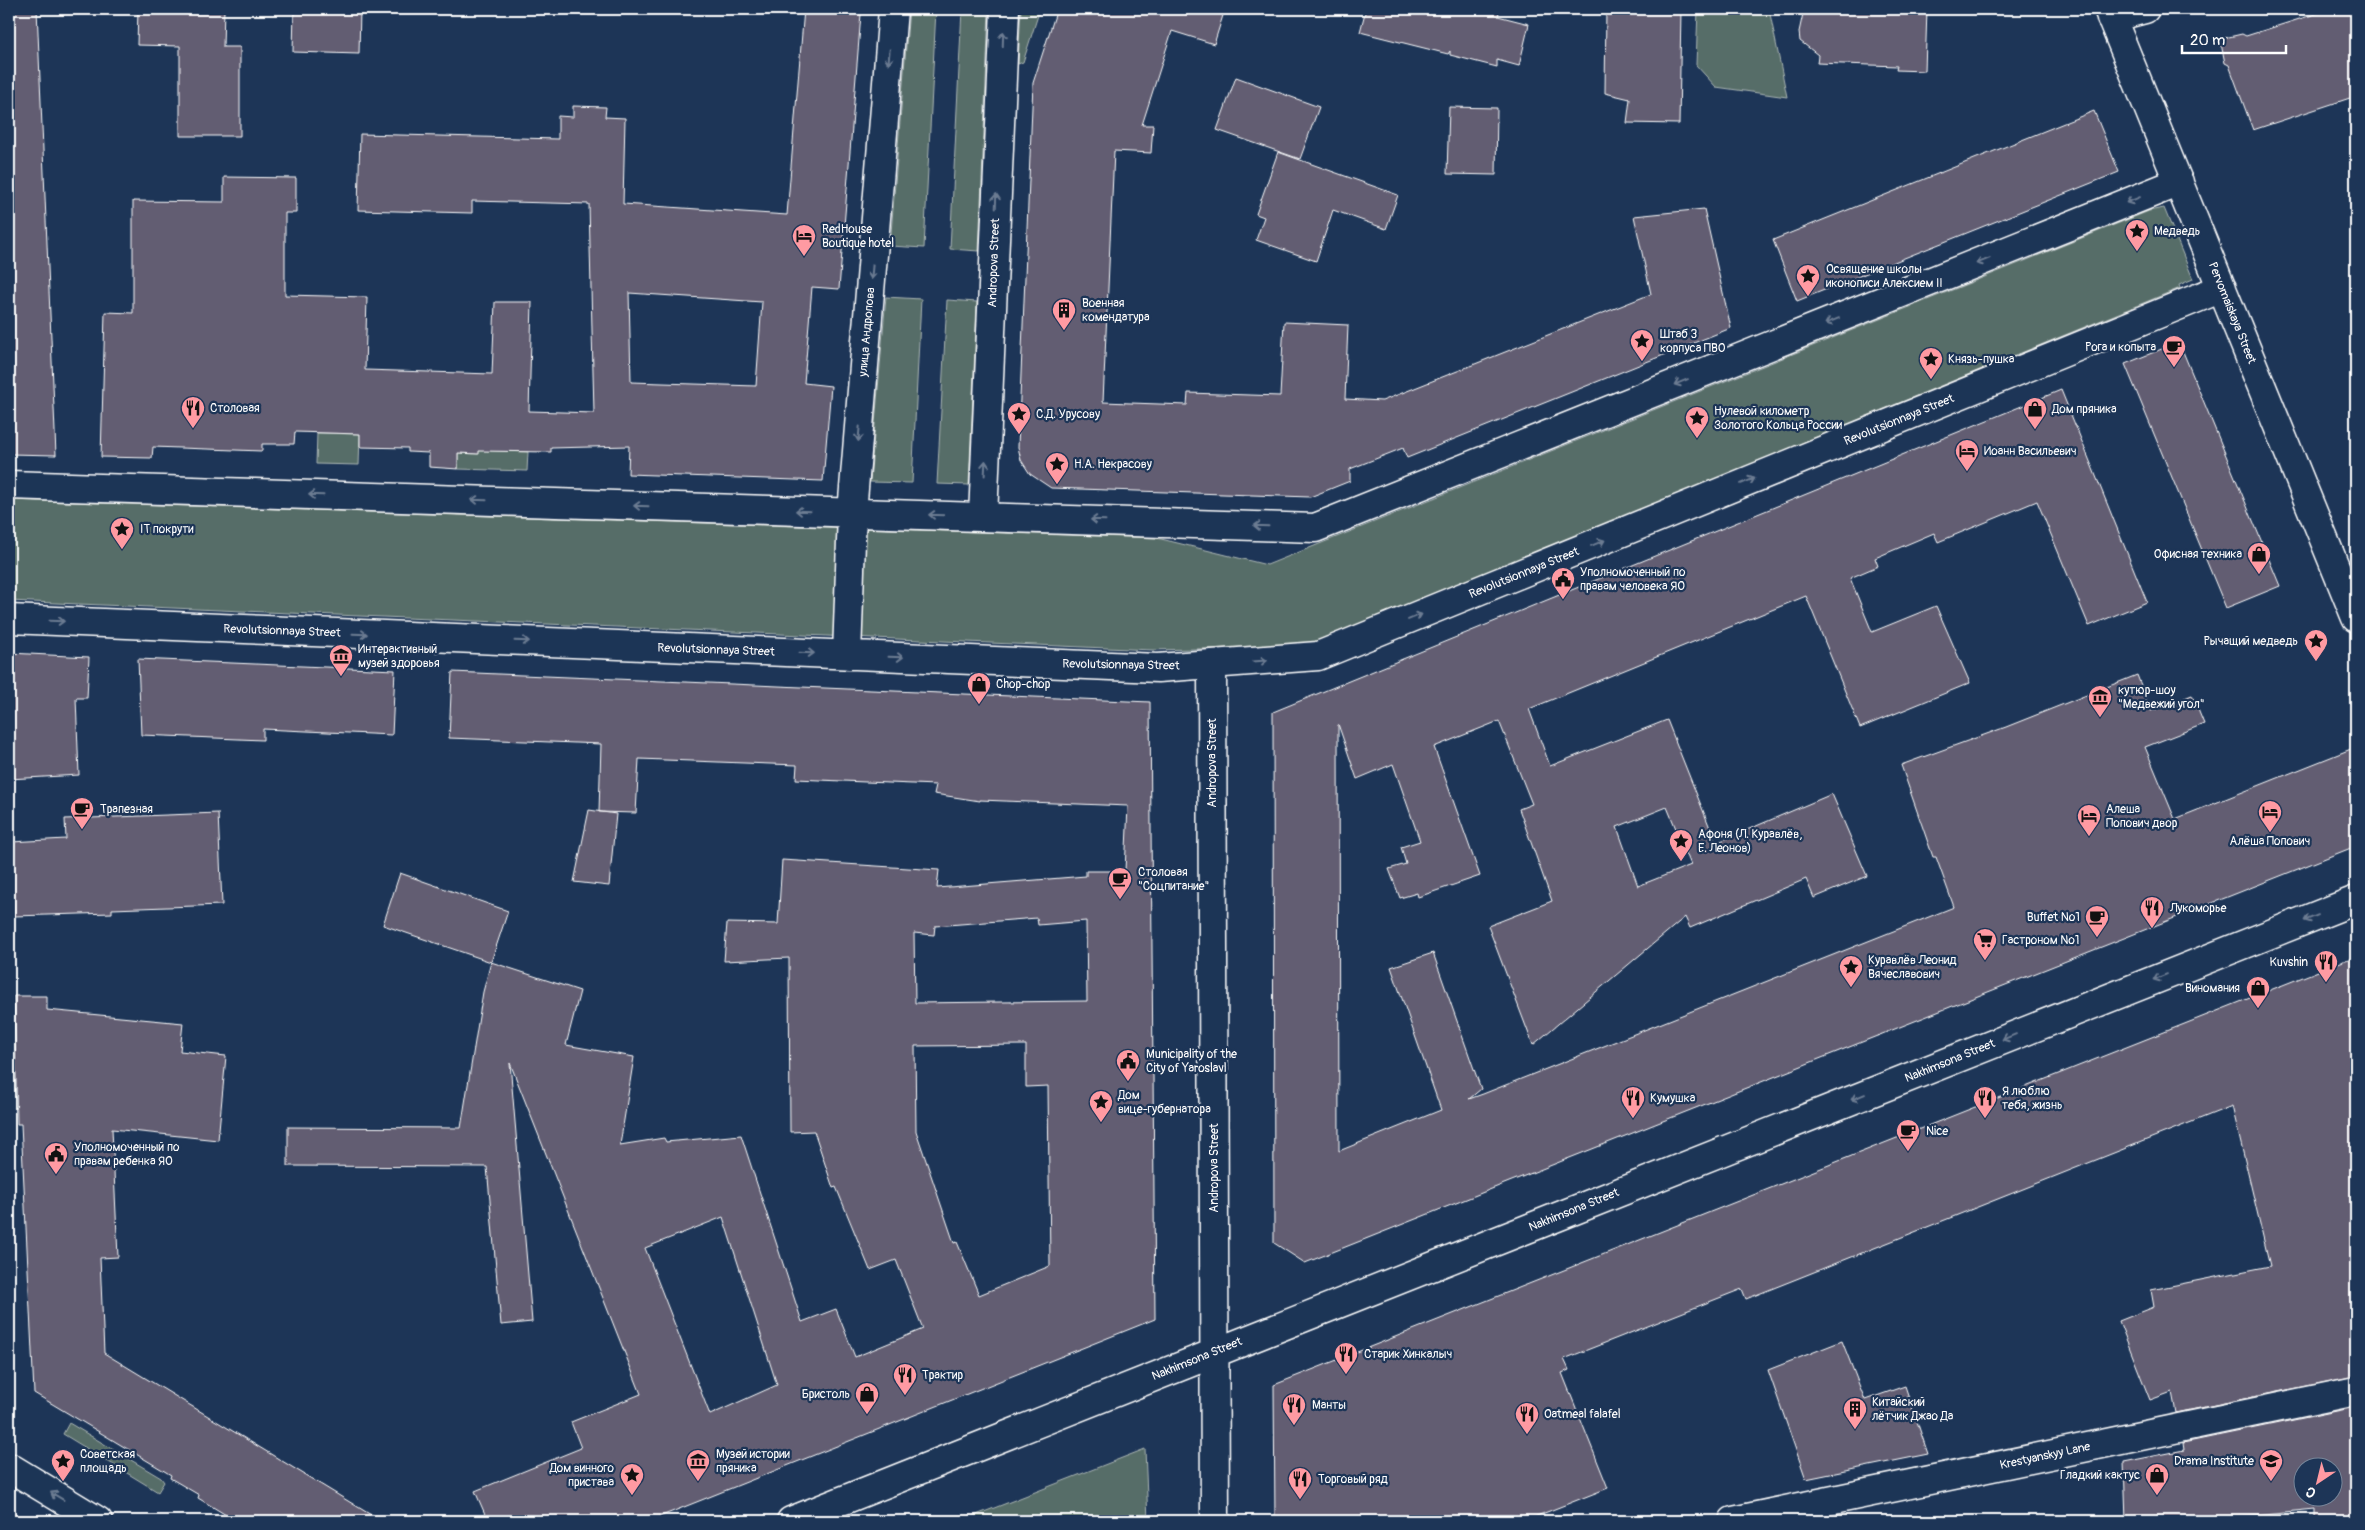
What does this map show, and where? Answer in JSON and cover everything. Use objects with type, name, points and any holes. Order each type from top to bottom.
[{"type":"street","name":"улица Андропова","points":[[847,655],[852,513],[893,9]]},
{"type":"street","name":"Andropova Street","points":[[983,517],[1005,9]]},
{"type":"street","points":[[2109,13],[2144,9]]},
{"type":"street","name":"Pervomaiskaya Street","points":[[2109,13],[2356,618]]},
{"type":"street","points":[[9,484],[1315,528],[2179,182]]},
{"type":"street","name":"Revolutsionnaya Street","points":[[9,619],[1158,668],[1266,661],[1328,653],[2222,288]]},
{"type":"street","name":"Andropova Street","points":[[1212,664],[1215,1521]]},
{"type":"street","name":"Nakhimsona Street","points":[[791,1521],[2356,900]]},
{"type":"street","name":"Krestyanskyy Lane","points":[[1733,1521],[2356,1391]]},
{"type":"street","points":[[9,1467],[98,1521]]},
{"type":"green space","points":[[909,9],[936,9],[924,248],[890,246]]},
{"type":"green space","points":[[962,9],[989,9],[979,251],[950,249]]},
{"type":"green space","points":[[1021,9],[1040,9],[1023,62],[1018,64]]},
{"type":"green space","points":[[1698,9],[1769,9],[1787,97],[1716,87],[1696,65]]},
{"type":"green space","points":[[2164,208],[2193,279],[2179,285],[2180,288],[1845,425],[1320,646],[1153,650],[9,601],[9,500],[1157,538],[1267,565],[2149,211]]},
{"type":"green space","points":[[886,297],[921,299],[912,483],[870,482]]},
{"type":"green space","points":[[947,300],[977,302],[969,485],[937,484]]},
{"type":"green space","points":[[317,433],[360,434],[359,465],[316,464]]},
{"type":"green space","points":[[479,450],[528,452],[527,471],[458,469],[458,453],[478,454]]},
{"type":"green space","points":[[69,1423],[161,1478],[164,1482],[158,1492],[63,1434]]},
{"type":"green space","points":[[1145,1449],[1148,1521],[961,1521]]},
{"type":"building","points":[[9,9],[37,9],[56,455],[9,454]]},
{"type":"building","points":[[138,9],[224,9],[223,47],[240,47],[240,136],[180,136],[180,46],[137,45]]},
{"type":"building","points":[[294,9],[360,9],[359,54],[293,52]]},
{"type":"building","points":[[804,9],[861,14],[839,289],[812,287],[804,383],[831,386],[823,481],[628,474],[629,446],[551,448],[551,452],[479,451],[479,454],[458,453],[458,469],[429,467],[429,453],[408,452],[408,448],[360,447],[360,434],[295,432],[294,444],[262,444],[262,451],[153,447],[152,458],[101,457],[105,312],[133,313],[133,201],[224,202],[224,177],[296,178],[296,213],[285,213],[285,295],[367,297],[365,370],[492,374],[495,302],[532,302],[529,411],[594,413],[589,204],[472,201],[472,213],[358,210],[360,134],[558,139],[558,116],[573,117],[573,106],[606,107],[605,117],[625,118],[623,204],[787,215]],"holes":[[[629,293],[762,302],[756,386],[631,382]]]},
{"type":"building","points":[[1057,9],[1225,9],[1214,44],[1172,31],[1142,125],[1153,125],[1151,153],[1114,151],[1103,402],[1187,405],[1188,393],[1280,396],[1284,322],[1348,325],[1345,399],[1382,401],[1651,294],[1634,216],[1704,209],[1731,328],[1407,458],[1403,448],[1350,469],[1350,481],[1310,497],[1051,488],[1030,474],[1021,460],[1018,447],[1033,83]]},
{"type":"building","points":[[1366,9],[1500,9],[1498,16],[1529,24],[1519,66],[1497,60],[1497,67],[1450,55],[1450,51],[1448,54],[1360,32]]},
{"type":"building","points":[[1606,9],[1681,9],[1679,124],[1627,123],[1630,99],[1605,93]]},
{"type":"building","points":[[1804,9],[1927,9],[1925,71],[1896,70],[1897,66],[1817,63],[1818,55],[1800,41],[1799,32]]},
{"type":"building","points":[[2331,9],[2356,9],[2356,96],[2253,130],[2229,65],[2225,63],[2220,39],[2242,34],[2246,36]]},
{"type":"building","points":[[1236,77],[1319,107],[1300,159],[1217,130]]},
{"type":"building","points":[[1449,107],[1497,108],[1496,175],[1447,174]]},
{"type":"building","points":[[2094,111],[2119,172],[1797,301],[1773,240]]},
{"type":"building","points":[[1278,152],[1398,195],[1386,229],[1333,210],[1316,261],[1256,240],[1264,217],[1256,214]]},
{"type":"building","points":[[2179,342],[2280,586],[2226,608],[2125,364]]},
{"type":"building","points":[[2061,390],[2147,602],[2089,626],[2037,501],[1938,542],[1934,533],[1875,558],[1878,566],[1850,578],[1872,632],[1936,606],[1970,683],[1860,728],[1806,596],[1529,709],[1550,766],[1667,720],[1716,843],[1832,794],[1867,876],[1814,898],[1806,879],[1690,928],[1685,917],[1533,1045],[1488,926],[1552,901],[1519,809],[1532,804],[1499,721],[1434,747],[1480,876],[1418,897],[1417,893],[1400,898],[1389,869],[1406,864],[1401,847],[1420,841],[1393,764],[1357,779],[1338,724],[1339,1151],[1441,1110],[1391,967],[1433,953],[1481,1089],[1469,1099],[1483,1094],[1954,907],[1936,857],[1933,857],[1901,765],[2006,727],[2137,675],[2151,711],[2192,695],[2204,724],[2145,747],[2175,819],[2356,747],[2356,846],[1305,1263],[1274,1243],[1273,712]],"holes":[[[1667,807],[1691,865],[1638,886],[1617,827]]]},
{"type":"building","points":[[9,653],[89,657],[87,698],[76,698],[79,775],[9,779]]},
{"type":"building","points":[[138,659],[395,670],[392,735],[263,729],[263,740],[141,735]]},
{"type":"building","points":[[452,672],[1150,702],[1155,1319],[649,1521],[488,1521],[475,1491],[581,1448],[571,1422],[641,1394],[510,1063],[532,1322],[501,1325],[487,1167],[288,1166],[288,1127],[461,1128],[483,992],[491,962],[580,991],[566,1045],[634,1057],[620,1145],[664,1138],[666,1142],[741,1135],[802,1322],[836,1309],[855,1357],[923,1329],[896,1260],[870,1270],[836,1187],[833,1188],[814,1131],[790,1132],[789,958],[724,961],[727,923],[778,924],[782,860],[939,870],[937,888],[1086,876],[1086,871],[1125,871],[1128,806],[980,801],[934,794],[936,785],[796,779],[797,765],[639,759],[636,813],[599,812],[601,744],[449,738]],"holes":[[[1037,918],[1038,925],[1086,921],[1087,1001],[915,1003],[914,933],[934,935],[935,926]],[[1026,1045],[1026,1087],[1048,1086],[1050,1266],[979,1295],[957,1242],[954,1243],[916,1131],[915,1046]],[[723,1217],[777,1385],[710,1415],[645,1248]]]},
{"type":"building","points":[[589,810],[616,814],[609,886],[574,882]]},
{"type":"building","points":[[218,813],[222,905],[112,909],[112,913],[14,916],[11,842],[66,839],[65,819]]},
{"type":"building","points":[[400,873],[508,911],[491,962],[383,925]]},
{"type":"building","points":[[2356,956],[2356,1376],[2176,1413],[2172,1392],[2150,1400],[2119,1321],[2154,1307],[2151,1290],[2270,1266],[2232,1106],[1746,1299],[1742,1289],[1564,1359],[1569,1370],[1562,1373],[1608,1488],[1524,1521],[1275,1521],[1274,1385]]},
{"type":"building","points":[[14,996],[47,996],[47,1010],[183,1023],[180,1051],[226,1056],[218,1140],[112,1129],[118,1257],[100,1258],[104,1353],[381,1521],[236,1521],[198,1498],[199,1495],[170,1478],[171,1475],[34,1393],[21,1124],[17,1124]]},
{"type":"building","name":"Китайский лётчик Джао Да","points":[[1842,1341],[1865,1400],[1905,1386],[1928,1454],[1806,1479],[1768,1370]]},
{"type":"building","points":[[2356,1407],[2356,1521],[2315,1521],[2315,1510],[2204,1521],[2126,1521],[2124,1462],[2184,1450],[2183,1443]]},
{"type":"place","name":"Медведь","points":[[2137,252]]},
{"type":"place","name":"RedHouse Boutique hotel","points":[[804,257]]},
{"type":"place","name":"Освящение школы иконописи Алексием II","points":[[1808,297]]},
{"type":"place","name":"Военная комендатура","points":[[1064,331]]},
{"type":"place","name":"Штаб 3 корпуса ПВО","points":[[1642,362]]},
{"type":"place","name":"Рога и копыта","points":[[2174,368]]},
{"type":"place","name":"Князь-пушка","points":[[1931,380]]},
{"type":"place","name":"Столовая","points":[[193,429]]},
{"type":"place","name":"Дом пряника","points":[[2035,430]]},
{"type":"place","name":"С.Д. Урусову","points":[[1019,435]]},
{"type":"place","name":"Нулевой километр Золотого Кольца России","points":[[1697,439]]},
{"type":"place","name":"Иоанн Васильевич","points":[[1967,472]]},
{"type":"place","name":"Н.А. Некрасову","points":[[1057,485]]},
{"type":"place","name":"IT покрути","points":[[122,550]]},
{"type":"place","name":"Офисная техника","points":[[2259,575]]},
{"type":"place","name":"Уполномоченный по правам человека ЯО","points":[[1563,600]]},
{"type":"place","name":"Рычащий медведь","points":[[2316,662]]},
{"type":"place","name":"Интерактивный музей здоровья","points":[[341,677]]},
{"type":"place","name":"Chop-chop","points":[[979,705]]},
{"type":"place","name":"кутюр-шоу \"Медвежий угол\"","points":[[2100,718]]},
{"type":"place","name":"Трапезная","points":[[82,830]]},
{"type":"place","name":"Алёша Попович","points":[[2270,833]]},
{"type":"place","name":"Алеша Попович двор","points":[[2089,837]]},
{"type":"place","name":"Афоня (Л. Куравлёв, Е. Леонов)","points":[[1681,862]]},
{"type":"place","name":"Столовая \"Соцпитание\"","points":[[1120,900]]},
{"type":"place","name":"Лукоморье","points":[[2152,929]]},
{"type":"place","name":"Buffet №1","points":[[2097,938]]},
{"type":"place","name":"Гастроном №1","points":[[1985,961]]},
{"type":"place","name":"Kuvshin","points":[[2326,983]]},
{"type":"place","name":"Куравлёв Леонид Вячеславович","points":[[1851,988]]},
{"type":"place","name":"Виномания","points":[[2258,1009]]},
{"type":"place","name":"Municipality of the City of Yaroslavl","points":[[1128,1082]]},
{"type":"place","name":"Кумушка","points":[[1633,1119]]},
{"type":"place","name":"Я люблю тебя, жизнь","points":[[1985,1119]]},
{"type":"place","name":"Дом вице-губернатора","points":[[1101,1123]]},
{"type":"place","name":"Nice","points":[[1908,1152]]},
{"type":"place","name":"Уполномоченный по правам ребенка ЯО","points":[[56,1175]]},
{"type":"place","name":"Старик Хинкалыч","points":[[1346,1375]]},
{"type":"place","name":"Трактир","points":[[905,1396]]},
{"type":"place","name":"Бристоль","points":[[867,1415]]},
{"type":"place","name":"Манты","points":[[1294,1426]]},
{"type":"place","name":"Китайский лётчик Джао Да","points":[[1855,1430]]},
{"type":"place","name":"Oatmeal falafel","points":[[1527,1435]]},
{"type":"place","name":"Советская площадь","points":[[63,1482]]},
{"type":"place","name":"Музей истории пряника","points":[[698,1482]]},
{"type":"place","name":"Drama Institute","points":[[2271,1482]]},
{"type":"place","name":"Дом винного пристава","points":[[632,1496]]},
{"type":"place","name":"Гладкий кактус","points":[[2157,1496]]},
{"type":"place","name":"Торговый ряд","points":[[1300,1500]]}]
